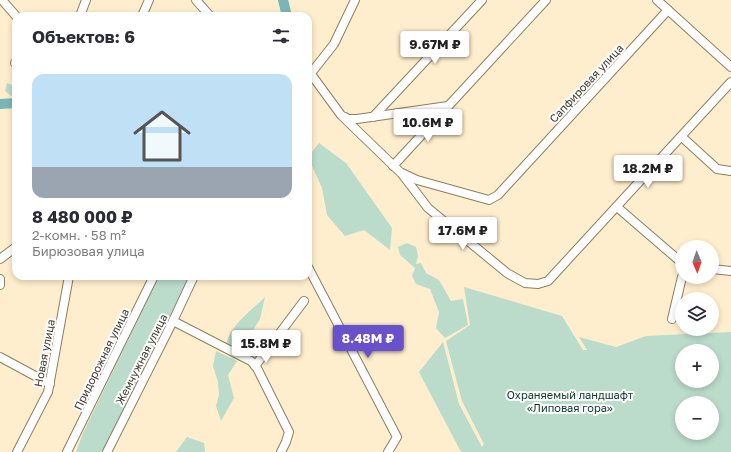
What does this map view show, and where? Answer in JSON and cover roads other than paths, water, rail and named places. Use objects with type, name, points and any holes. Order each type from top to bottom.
[{"type":"street","points":[[2,0],[12,12]]},
{"type":"street","points":[[82,12],[86,0]]},
{"type":"street","points":[[144,12],[149,0]]},
{"type":"street","points":[[196,0],[206,12]]},
{"type":"street","points":[[312,73],[334,44],[355,0]]},
{"type":"street","points":[[373,117],[482,0]]},
{"type":"street","points":[[393,166],[546,0]]},
{"type":"street","points":[[657,0],[731,67]]},
{"type":"street","name":"Сапфировая улица","points":[[400,172],[417,180],[489,200],[498,194],[521,170],[668,10]]},
{"type":"street","points":[[312,79],[341,115],[400,172],[428,208],[507,273],[525,283],[538,284],[548,281],[731,82]]},
{"type":"street","points":[[341,115],[348,119],[373,117],[448,106]]},
{"type":"street","points":[[682,137],[717,169],[731,170]]},
{"type":"street","points":[[617,207],[675,257]]},
{"type":"street","points":[[0,258],[12,249]]},
{"type":"street","points":[[719,270],[731,271]]},
{"type":"street","points":[[312,275],[397,437],[388,452]]},
{"type":"street","points":[[0,280],[0,285]]},
{"type":"street","name":"Новая улица","points":[[16,452],[48,392],[68,280]]},
{"type":"street","name":"Придорожная улица","points":[[67,452],[152,280]]},
{"type":"street","name":"Жемчужная улица","points":[[107,452],[192,280]]},
{"type":"street","points":[[672,319],[680,284]]},
{"type":"street","points":[[255,366],[304,301]]},
{"type":"street","points":[[173,321],[241,356],[255,366],[289,432],[281,452]]},
{"type":"street","points":[[0,357],[50,384]]},
{"type":"waterway","points":[[283,0],[286,12]]},
{"type":"waterway","points":[[0,104],[12,103]]},
{"type":"park label","name":"Охраняемый ландшафт «Липовая гора»","points":[[570,400]]}]
